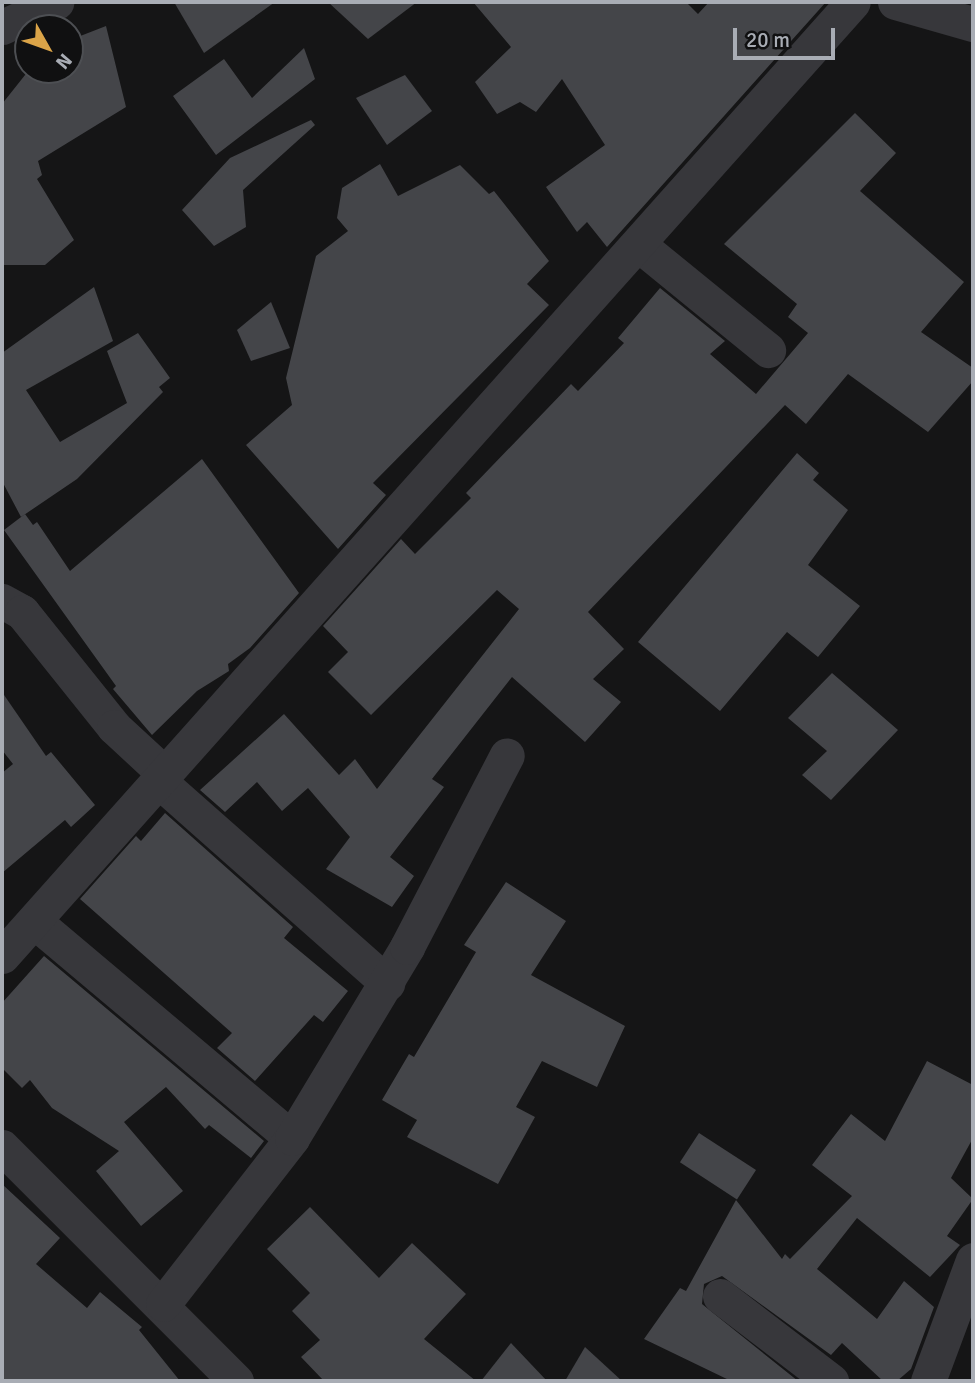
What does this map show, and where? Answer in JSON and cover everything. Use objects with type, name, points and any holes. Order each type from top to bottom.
[{"type":"street","points":[[2,27],[56,2]]},
{"type":"street","points":[[2,956],[853,2]]},
{"type":"street","points":[[895,2],[973,24]]},
{"type":"street","points":[[638,244],[768,350]]},
{"type":"street","points":[[2,601],[22,612],[114,727],[162,777],[387,983]]},
{"type":"street","points":[[163,1304],[292,1138],[387,983],[507,755]]},
{"type":"street","points":[[34,921],[292,1138]]},
{"type":"street","points":[[2,1147],[163,1304],[236,1381]]},
{"type":"street","points":[[928,1381],[973,1260]]},
{"type":"street","points":[[720,1296],[831,1381]]},
{"type":"building","points":[[174,2],[275,2],[204,53]]},
{"type":"building","points":[[328,2],[417,2],[368,39]]},
{"type":"building","points":[[473,2],[686,2],[698,14],[709,2],[826,2],[607,247],[587,222],[577,232],[546,187],[605,145],[562,79],[536,112],[520,102],[497,114],[475,82],[511,47]]},
{"type":"building","points":[[106,26],[126,107],[38,161],[42,175],[37,179],[74,240],[45,265],[2,265],[2,104],[18,84],[84,84],[84,35]]},
{"type":"building","points":[[304,48],[315,79],[216,155],[173,96],[224,59],[252,98]]},
{"type":"building","points":[[405,75],[432,111],[387,145],[356,98]]},
{"type":"building","points":[[855,113],[896,153],[860,191],[964,282],[921,332],[973,368],[973,381],[928,432],[848,374],[806,424],[785,405],[588,612],[624,649],[593,679],[621,702],[585,742],[512,677],[432,779],[444,787],[390,857],[414,876],[392,907],[326,869],[350,837],[308,788],[282,811],[257,782],[225,812],[200,790],[284,714],[339,775],[355,759],[377,789],[519,609],[497,590],[371,715],[328,672],[348,652],[323,626],[401,539],[415,554],[471,498],[466,493],[571,384],[578,391],[624,343],[618,338],[660,288],[725,341],[710,354],[756,394],[808,333],[788,317],[797,304],[724,244]]},
{"type":"building","points":[[311,120],[315,125],[243,190],[246,227],[214,246],[182,210],[230,158]]},
{"type":"building","points":[[380,164],[398,196],[460,165],[489,194],[494,191],[549,261],[527,284],[549,305],[373,483],[386,495],[338,549],[246,445],[292,405],[286,378],[316,256],[348,231],[337,218],[342,188]]},
{"type":"building","points":[[94,287],[113,341],[26,390],[60,442],[127,403],[107,351],[138,333],[170,378],[159,387],[163,392],[77,479],[21,517],[2,481],[2,353]]},
{"type":"building","points":[[271,302],[290,348],[251,361],[237,330]]},
{"type":"building","points":[[797,453],[819,473],[813,480],[848,510],[808,565],[860,606],[818,657],[787,632],[720,711],[638,642]]},
{"type":"building","points":[[202,459],[299,593],[250,648],[228,664],[229,671],[197,691],[152,735],[113,689],[116,686],[4,530],[25,514],[33,525],[37,522],[70,571]]},
{"type":"building","points":[[832,673],[898,730],[831,800],[802,775],[827,751],[788,718]]},
{"type":"building","points":[[2,692],[46,756],[51,752],[95,805],[71,827],[65,820],[2,873],[2,773],[13,764],[2,750]]},
{"type":"building","points":[[165,813],[293,927],[284,938],[348,991],[323,1022],[314,1015],[255,1081],[217,1048],[232,1033],[80,899],[136,836],[141,841]]},
{"type":"building","points":[[506,882],[566,921],[531,975],[625,1026],[597,1087],[542,1061],[516,1107],[535,1117],[498,1184],[407,1137],[417,1120],[382,1100],[409,1054],[414,1057],[476,952],[464,945]]},
{"type":"building","points":[[44,956],[264,1141],[251,1158],[209,1125],[205,1129],[166,1087],[124,1122],[183,1191],[141,1226],[96,1171],[119,1151],[52,1108],[30,1080],[22,1088],[2,1068],[2,1003]]},
{"type":"building","points":[[927,1061],[973,1085],[973,1138],[951,1178],[973,1199],[947,1236],[960,1245],[930,1277],[857,1218],[817,1269],[877,1319],[904,1281],[934,1307],[911,1369],[897,1381],[883,1381],[842,1343],[831,1355],[722,1276],[704,1284],[702,1304],[798,1381],[731,1381],[644,1339],[680,1288],[686,1291],[736,1200],[782,1259],[785,1254],[790,1259],[852,1196],[812,1165],[851,1114],[885,1141]]},
{"type":"building","points":[[699,1133],[756,1170],[737,1199],[680,1162]]},
{"type":"building","points":[[2,1184],[60,1238],[36,1264],[87,1308],[100,1292],[142,1327],[139,1330],[180,1381],[2,1381]]},
{"type":"building","points":[[310,1207],[379,1278],[412,1243],[466,1294],[424,1339],[476,1381],[324,1381],[301,1357],[320,1340],[292,1311],[310,1293],[267,1249]]},
{"type":"building","points":[[511,1343],[547,1381],[481,1381]]},
{"type":"building","points":[[585,1347],[622,1381],[565,1381]]}]
